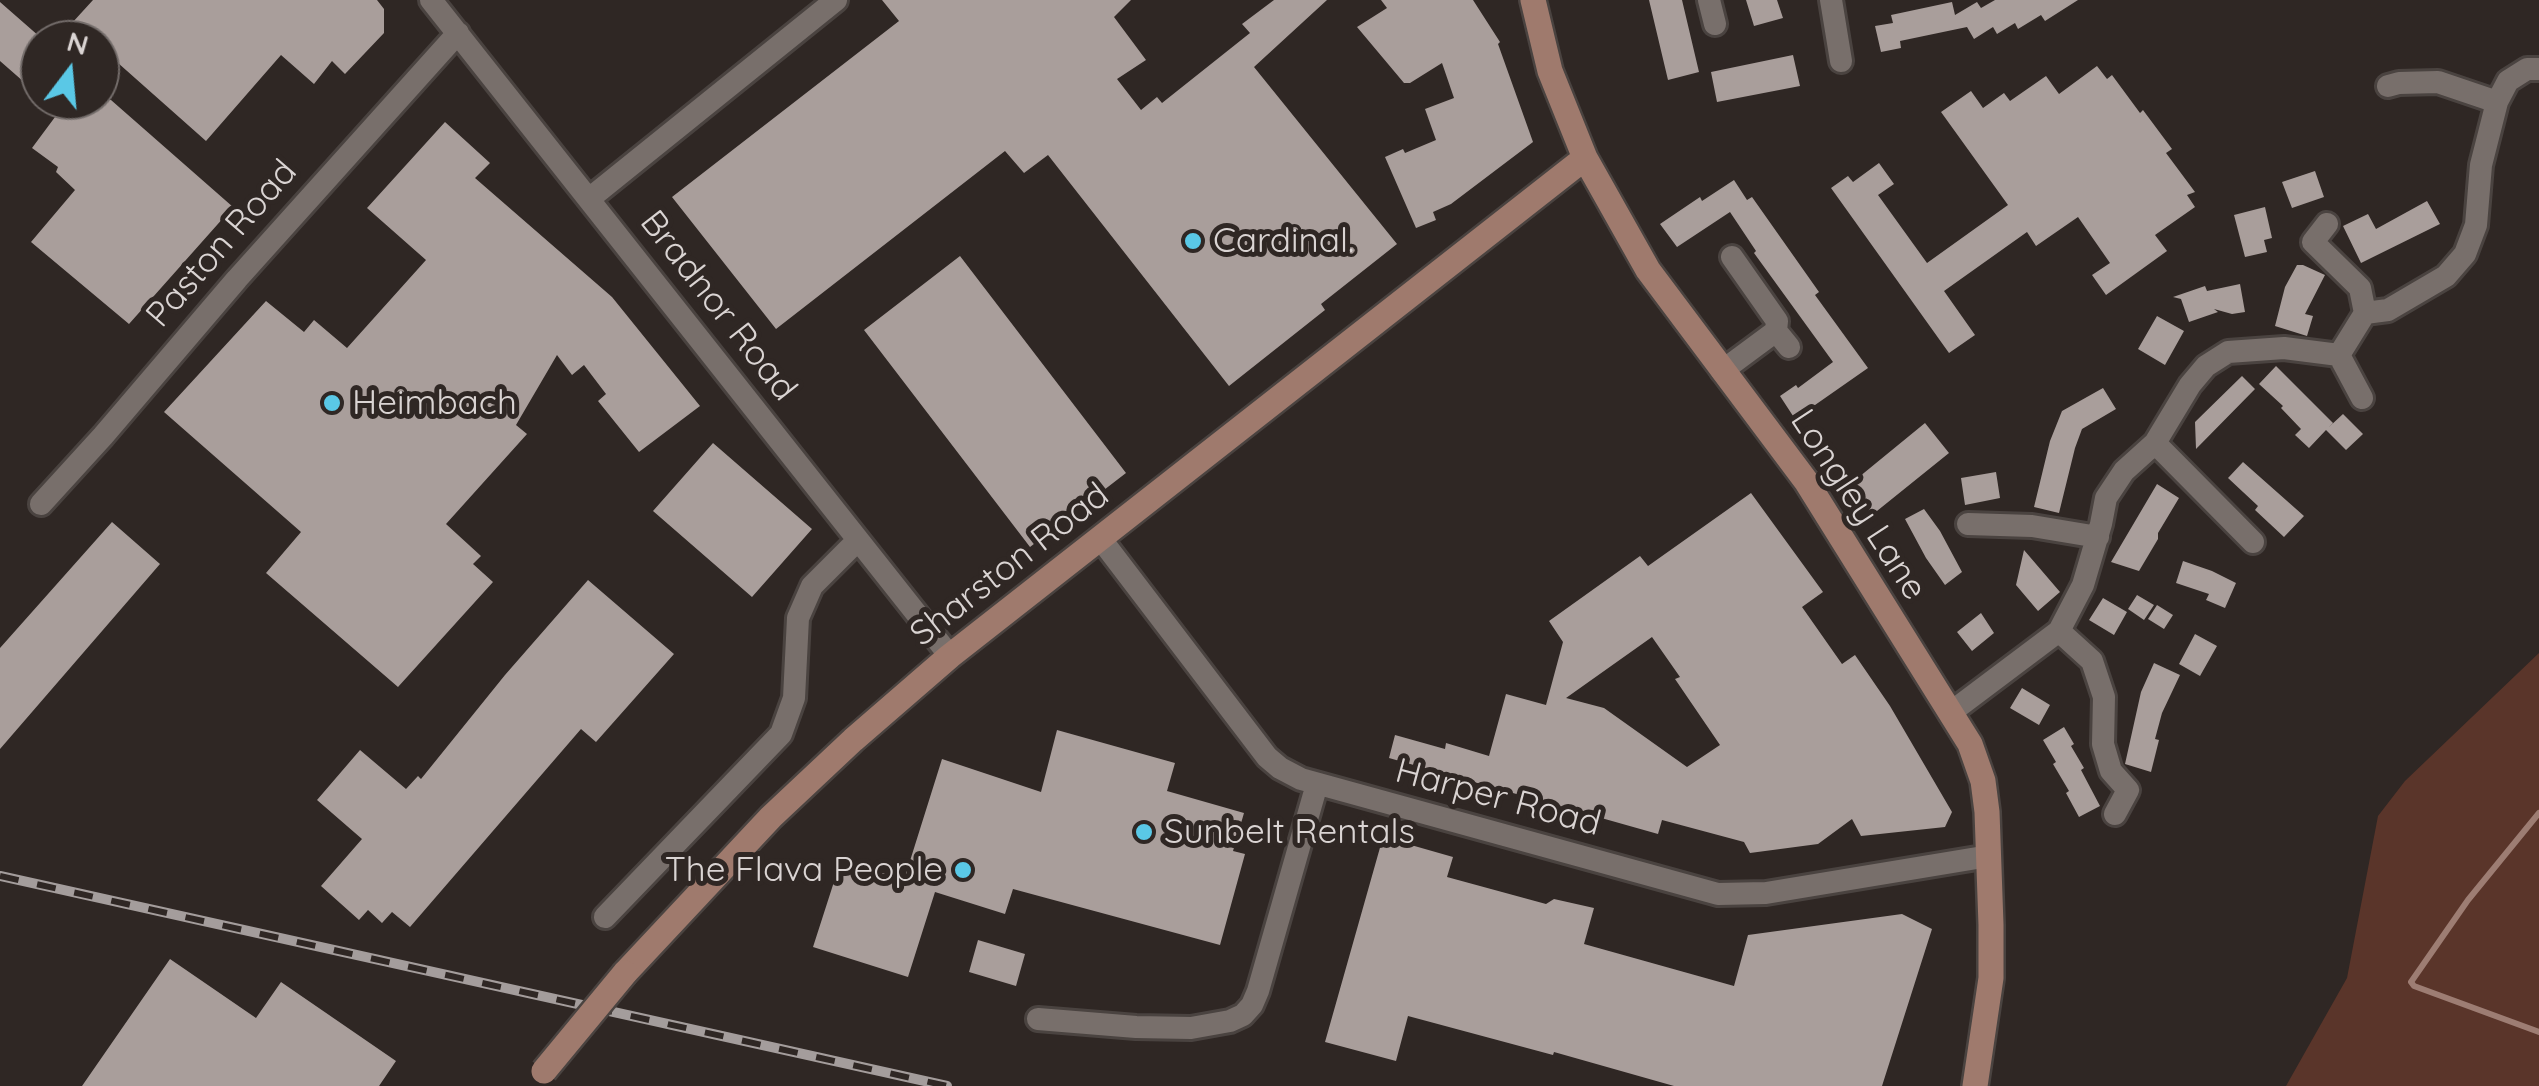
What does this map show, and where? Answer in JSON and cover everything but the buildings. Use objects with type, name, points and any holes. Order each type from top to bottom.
[{"type":"main road","name":"Longley Lane","points":[[1533,0],[1550,71],[1585,158],[1648,270],[1806,481],[1970,744],[1983,782],[1987,812],[1991,978],[1975,1086]]},
{"type":"main road","name":"Sharston Road","points":[[538,1078],[626,973],[771,817],[853,740],[950,656],[1585,158]]},
{"type":"street","name":"Bradnor Road","points":[[432,0],[950,656]]},
{"type":"street","points":[[589,199],[836,0]]},
{"type":"street","points":[[1709,0],[1715,24]]},
{"type":"street","points":[[1831,0],[1841,60]]},
{"type":"street","name":"Paston Road","points":[[41,504],[458,33]]},
{"type":"street","points":[[2365,313],[2388,310],[2410,298],[2446,276],[2465,254],[2476,225],[2481,165],[2496,102],[2508,80],[2527,69],[2539,68]]},
{"type":"street","points":[[2388,86],[2399,82],[2438,82],[2496,102]]},
{"type":"street","points":[[2327,224],[2312,242],[2360,288],[2365,313],[2339,355]]},
{"type":"street","points":[[1722,370],[1783,339],[1777,321],[1732,257]]},
{"type":"street","points":[[1950,712],[2059,631],[2082,585],[2106,498],[2124,471],[2156,444],[2190,385],[2206,366],[2228,352],[2284,348],[2339,355]]},
{"type":"street","points":[[2339,355],[2362,398]]},
{"type":"street","points":[[2156,444],[2254,542]]},
{"type":"street","points":[[1968,524],[2032,526],[2098,536]]},
{"type":"street","name":"Harper Road","points":[[1100,538],[1268,757],[1289,774],[1718,894],[1766,892],[1989,856]]},
{"type":"street","points":[[605,917],[781,734],[794,698],[798,618],[812,586],[858,540]]},
{"type":"street","points":[[2059,631],[2092,661],[2104,697],[2103,744],[2111,771],[2128,790],[2115,814]]},
{"type":"street","points":[[1038,1019],[1192,1028],[1243,1015],[1258,992],[1317,784]]},
{"type":"shaded area","points":[[2539,653],[2539,1086],[2286,1086],[2347,978],[2378,816],[2405,781]]},
{"type":"waterway","points":[[2539,813],[2468,900],[2411,982],[2539,1032]]},
{"type":"railway","points":[[0,876],[947,1086]]},
{"type":"place","name":"Cardinal.","points":[[1193,241]]},
{"type":"place","name":"Heimbach","points":[[332,403]]},
{"type":"place","name":"Sunbelt Rentals","points":[[1144,832]]},
{"type":"place","name":"The Flava People","points":[[963,870]]}]
